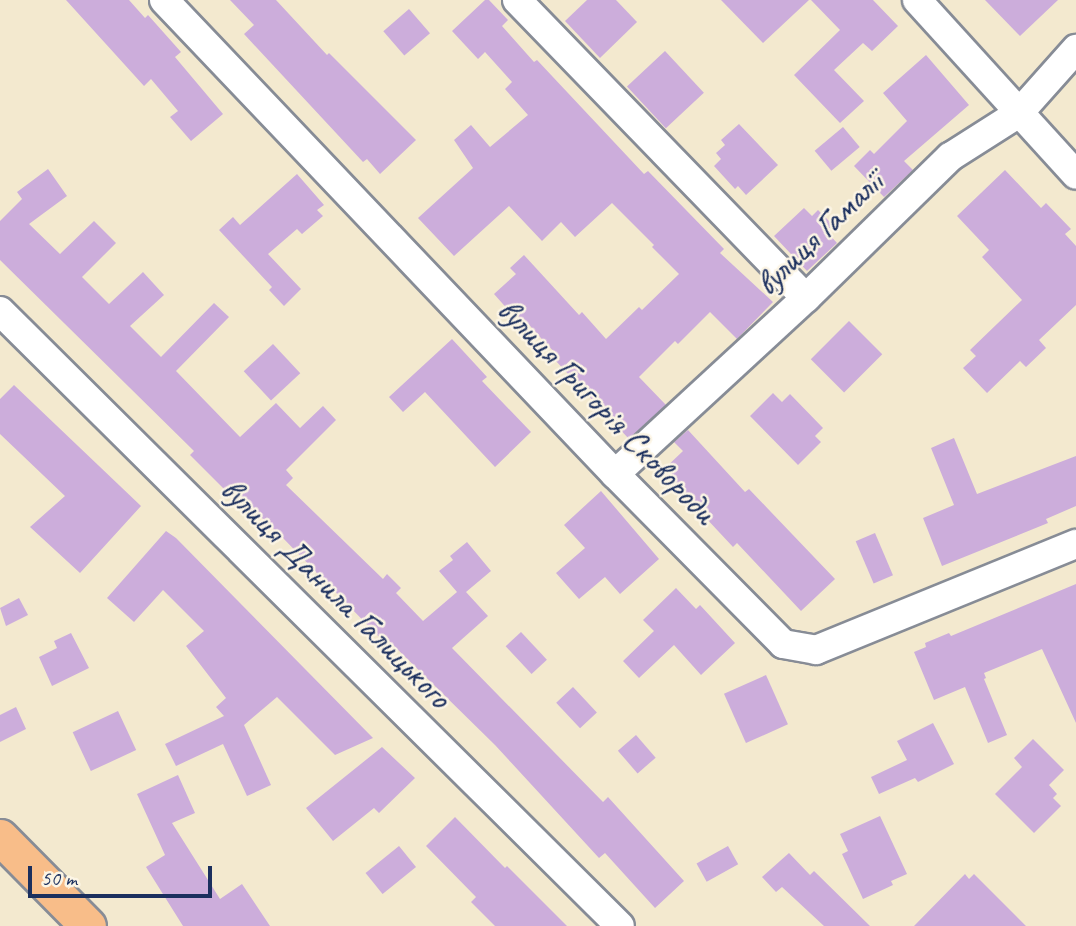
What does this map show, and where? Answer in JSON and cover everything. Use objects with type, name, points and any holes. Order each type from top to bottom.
[{"type":"main road","points":[[0,837],[88,926]]},
{"type":"street","name":"вулиця Григорія Сковороди","points":[[163,0],[615,474],[783,644],[816,650],[1076,544]]},
{"type":"street","points":[[517,0],[806,298]]},
{"type":"street","points":[[917,0],[1076,175]]},
{"type":"street","name":"вулиця Гамалії","points":[[615,474],[806,298],[950,158],[1019,113],[1076,49]]},
{"type":"street","name":"вулиця Данила Галицького","points":[[0,311],[620,926]]},
{"type":"building","points":[[66,0],[129,0],[145,18],[148,15],[181,52],[175,57],[223,114],[191,141],[170,117],[178,111],[151,79],[144,86]]},
{"type":"building","points":[[230,0],[276,0],[327,55],[329,53],[416,140],[380,174],[367,159],[363,162],[244,34],[254,25]]},
{"type":"building","points":[[485,0],[489,0],[508,20],[502,26],[534,62],[537,60],[644,174],[648,171],[724,249],[720,253],[773,302],[737,339],[710,312],[678,344],[675,341],[639,377],[666,405],[629,439],[555,360],[558,356],[523,318],[519,322],[494,294],[516,274],[510,268],[524,255],[579,315],[582,312],[606,339],[639,307],[642,310],[679,274],[652,247],[654,245],[612,203],[575,237],[561,222],[542,241],[509,206],[454,256],[418,218],[473,168],[454,140],[471,125],[490,147],[528,115],[505,89],[512,82],[485,52],[478,59],[452,31]]},
{"type":"building","points":[[587,0],[616,0],[637,22],[600,58],[565,21]]},
{"type":"building","points":[[721,0],[809,0],[763,43]]},
{"type":"building","points":[[811,0],[873,0],[898,26],[872,51],[863,43],[834,70],[864,101],[840,123],[794,75],[840,30]]},
{"type":"building","points":[[985,0],[1058,0],[1020,36]]},
{"type":"building","points":[[409,9],[430,33],[404,55],[383,31]]},
{"type":"building","points":[[665,51],[704,93],[666,128],[627,86]]},
{"type":"building","points":[[926,55],[969,105],[904,161],[913,170],[884,197],[854,166],[870,150],[874,154],[907,121],[883,93]]},
{"type":"building","points":[[739,124],[778,165],[746,195],[738,186],[735,189],[714,166],[721,159],[716,153],[725,145],[721,140]]},
{"type":"building","points":[[843,127],[860,147],[831,171],[815,151]]},
{"type":"building","points":[[48,169],[67,196],[29,224],[60,254],[94,221],[116,243],[82,277],[109,304],[143,272],[164,295],[130,326],[161,357],[214,303],[229,317],[176,371],[240,437],[276,403],[300,428],[323,406],[336,420],[286,470],[293,478],[286,485],[383,579],[387,574],[401,588],[396,593],[423,621],[457,592],[439,571],[453,560],[450,556],[467,542],[491,571],[466,592],[488,616],[452,648],[603,802],[608,797],[684,881],[655,908],[605,853],[599,858],[495,745],[386,638],[383,641],[282,537],[229,487],[226,491],[190,455],[194,451],[0,260],[0,221],[22,199],[17,192]]},
{"type":"building","points":[[1005,170],[1041,208],[1046,203],[1071,229],[1065,234],[1076,246],[1076,305],[1039,340],[1046,348],[1026,367],[1020,361],[987,393],[963,368],[976,356],[970,350],[1022,300],[982,257],[989,250],[957,216]]},
{"type":"building","points":[[297,174],[324,205],[317,210],[323,216],[302,234],[297,229],[268,254],[301,289],[284,306],[269,290],[272,287],[219,230],[233,217],[240,225]]},
{"type":"building","points":[[804,208],[812,216],[818,210],[833,225],[826,231],[837,243],[807,271],[774,236]]},
{"type":"building","points":[[849,321],[882,354],[844,392],[811,359]]},
{"type":"building","points":[[452,339],[487,377],[482,381],[531,432],[495,467],[425,392],[403,412],[389,397]]},
{"type":"building","points":[[273,344],[300,373],[271,401],[244,371]]},
{"type":"building","points":[[14,385],[141,506],[80,573],[30,527],[65,496],[0,434],[0,399]]},
{"type":"building","points":[[773,393],[782,402],[790,394],[823,428],[815,436],[821,442],[798,465],[750,416]]},
{"type":"building","points":[[688,430],[745,492],[749,489],[835,579],[801,611],[737,543],[733,547],[662,471],[683,451],[674,442]]},
{"type":"building","points":[[954,438],[977,494],[1076,456],[1076,506],[1046,519],[1048,523],[942,566],[923,518],[954,505],[931,448]]},
{"type":"building","points":[[601,491],[659,559],[620,594],[605,577],[579,599],[556,573],[585,548],[564,525]]},
{"type":"building","points":[[166,531],[176,538],[373,738],[335,755],[277,697],[244,725],[271,785],[247,796],[223,744],[176,766],[165,744],[224,716],[216,707],[226,698],[186,646],[204,631],[163,590],[134,622],[107,598]]},
{"type":"building","points":[[875,533],[893,575],[874,584],[856,541]]},
{"type":"building","points":[[1076,584],[1076,723],[1042,649],[984,673],[1007,735],[988,743],[965,687],[934,700],[914,652],[926,647],[925,643],[949,633],[951,636]]},
{"type":"building","points":[[676,588],[696,609],[700,605],[735,643],[701,675],[674,645],[639,678],[623,661],[654,631],[643,620]]},
{"type":"building","points":[[19,598],[28,615],[6,626],[0,608]]},
{"type":"building","points":[[521,632],[547,660],[532,674],[506,646]]},
{"type":"building","points":[[71,633],[89,668],[52,686],[39,657],[57,648],[54,641]]},
{"type":"building","points":[[766,675],[788,724],[746,743],[724,694]]},
{"type":"building","points":[[573,687],[597,713],[580,728],[556,703]]},
{"type":"building","points":[[16,707],[26,729],[0,742],[0,715]]},
{"type":"building","points":[[118,711],[136,750],[91,771],[73,732]]},
{"type":"building","points":[[933,723],[954,764],[918,782],[915,778],[879,794],[871,777],[907,760],[897,741]]},
{"type":"building","points":[[636,735],[656,758],[638,773],[618,751]]},
{"type":"building","points":[[1033,739],[1064,770],[1049,785],[1057,794],[1053,798],[1061,806],[1034,833],[995,794],[1022,767],[1014,758]]},
{"type":"building","points":[[382,747],[415,778],[379,813],[374,808],[333,841],[306,808]]},
{"type":"building","points":[[178,775],[195,813],[172,823],[220,899],[242,884],[270,926],[183,926],[146,867],[165,855],[137,794]]},
{"type":"building","points":[[880,816],[907,874],[891,881],[893,885],[863,899],[842,854],[848,851],[840,834]]},
{"type":"building","points":[[455,817],[567,926],[495,926],[471,902],[476,897],[426,846]]},
{"type":"building","points":[[399,846],[416,867],[383,894],[366,873]]},
{"type":"building","points":[[728,846],[738,864],[707,882],[697,863]]},
{"type":"building","points":[[789,853],[810,875],[814,871],[870,926],[824,926],[782,887],[776,892],[762,877]]},
{"type":"building","points":[[965,874],[969,879],[974,874],[1026,926],[914,926]]}]
